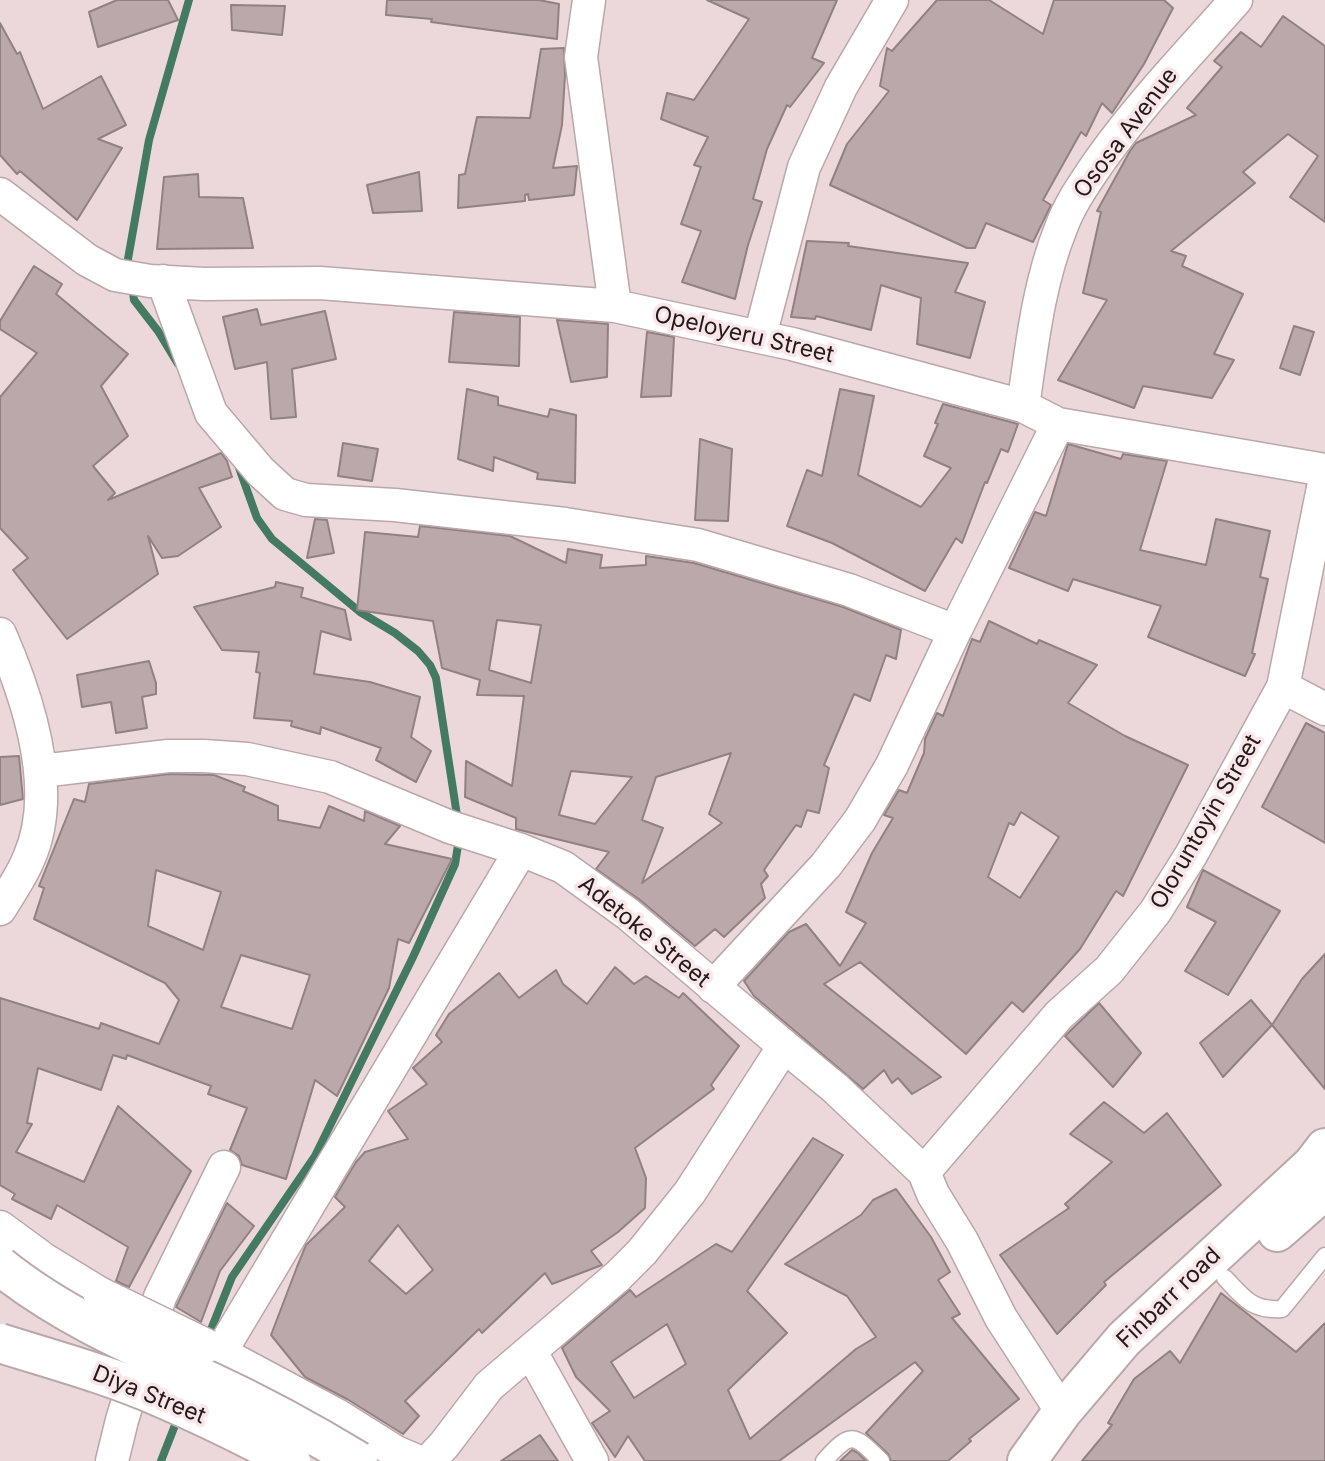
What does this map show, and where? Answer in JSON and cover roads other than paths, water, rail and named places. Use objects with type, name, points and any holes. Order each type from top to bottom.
[{"type":"main road","name":"Finbarr road","points":[[1027,1461],[1062,1412],[1124,1339],[1312,1165],[1325,1148]]},
{"type":"main road","name":"Finbarr road","points":[[1059,1461],[1082,1426],[1141,1356],[1325,1190]]},
{"type":"main road","points":[[0,1266],[58,1306],[104,1333],[311,1432],[358,1461]]},
{"type":"main road","name":"Diya Street","points":[[0,1343],[78,1367],[160,1397],[291,1461]]},
{"type":"street","points":[[589,0],[581,57],[615,306]]},
{"type":"street","points":[[761,336],[804,167],[841,87],[892,0]]},
{"type":"street","name":"Ososa Avenue","points":[[1023,406],[1040,292],[1061,227],[1079,191],[1159,85],[1236,0]]},
{"type":"street","name":"Opeloyeru Street","points":[[0,194],[87,260],[115,275],[204,284],[320,283],[615,306],[761,336],[1023,406],[1058,424],[1325,470]]},
{"type":"street","points":[[157,281],[211,413],[260,471],[285,494],[306,500],[395,505],[565,524],[698,545],[849,590],[955,631]]},
{"type":"street","points":[[713,987],[826,865],[860,820],[892,765],[1058,424]]},
{"type":"street","name":"Oloruntoyin Street","points":[[924,1172],[1059,1014],[1109,970],[1155,912],[1191,855],[1283,687],[1325,478]]},
{"type":"street","points":[[0,634],[20,679],[41,771],[42,812],[30,857],[0,909]]},
{"type":"street","points":[[1283,687],[1325,709]]},
{"type":"street","name":"Adetoke Street","points":[[41,771],[168,756],[247,759],[330,777],[450,827],[563,867],[628,914],[739,1006],[835,1088],[924,1172],[1001,1318],[1062,1412]]},
{"type":"street","points":[[214,1349],[521,850]]},
{"type":"street","points":[[425,1461],[430,1460],[444,1445],[489,1386],[618,1276],[642,1252],[690,1192],[784,1046]]},
{"type":"street","points":[[112,1461],[160,1297],[224,1167]]},
{"type":"street","points":[[0,1227],[45,1260],[100,1293],[214,1349],[337,1415],[396,1452],[417,1461]]},
{"type":"street","points":[[531,1352],[592,1461]]},
{"type":"lane","points":[[1225,1278],[1250,1303],[1266,1310],[1282,1309],[1325,1256]]},
{"type":"lane","points":[[824,1461],[842,1440],[848,1439],[863,1443],[881,1461]]},
{"type":"waterway","points":[[129,270],[128,259],[149,140],[189,0]]},
{"type":"waterway","points":[[132,286],[134,300],[158,331],[178,364]]},
{"type":"waterway","points":[[238,465],[257,518],[272,539],[360,612],[395,633],[418,651],[430,665],[436,678],[458,822]]},
{"type":"waterway","points":[[208,1337],[232,1277],[315,1156],[413,957],[455,864],[459,839]]},
{"type":"waterway","points":[[161,1461],[179,1415]]}]
